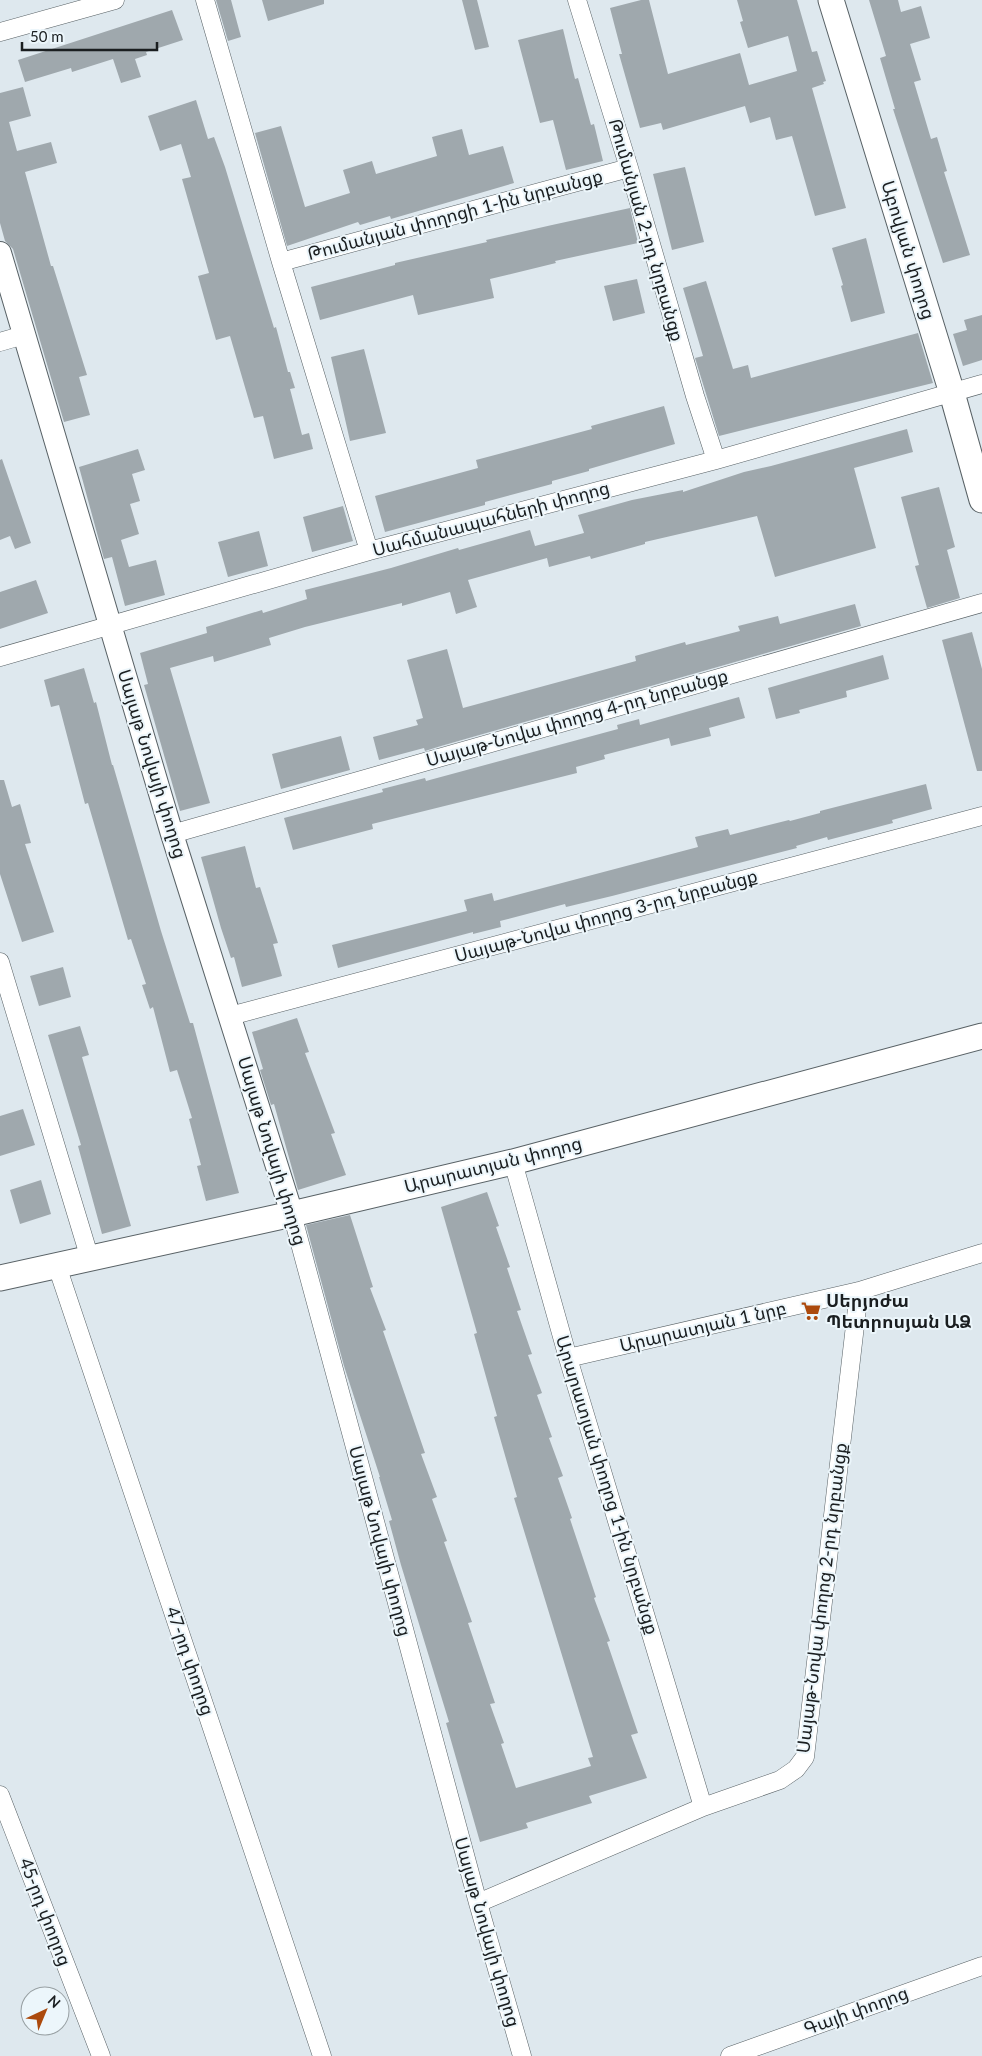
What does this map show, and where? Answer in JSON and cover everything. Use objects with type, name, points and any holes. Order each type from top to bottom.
[{"type":"main road","name":"Աբովյան փողոց","points":[[831,0],[952,393],[982,500]]},
{"type":"main road","name":"Արարատյան փողոց","points":[[0,1278],[292,1214],[514,1162],[982,1036]]},
{"type":"street","points":[[0,32],[115,0]]},
{"type":"street","points":[[205,0],[281,262],[370,551]]},
{"type":"street","name":"Թումանյան 2-րդ նրբանցք","points":[[577,0],[716,460]]},
{"type":"street","name":"Թումանյան փողոցի 1-ին նրբանցք","points":[[281,262],[629,168]]},
{"type":"street","name":"Սայաթ Նովայի փողոց","points":[[0,253],[172,834],[292,1214],[478,1903],[522,2056]]},
{"type":"street","points":[[0,342],[24,335]]},
{"type":"street","name":"Սահմանապահների փողոց","points":[[0,658],[111,624],[370,551],[716,460],[982,384]]},
{"type":"street","name":"Սայաթ-Նովա փողոց 4-րդ նրբանցք","points":[[172,834],[982,603]]},
{"type":"street","name":"Սայաթ-Նովա փողոց 3-րդ նրբանցք","points":[[230,1016],[982,816]]},
{"type":"street","points":[[0,962],[90,1258]]},
{"type":"street","name":"Արարատյան փողոց 1-ին նրբանցք","points":[[514,1162],[568,1358],[703,1807]]},
{"type":"street","name":"Արարատյան 1 նրբ","points":[[568,1358],[859,1291],[982,1254]]},
{"type":"street","name":"47-րդ փողոց","points":[[57,1266],[322,2056]]},
{"type":"street","name":"Սայաթ-Նովա փողոց 2-րդ նրբանցք","points":[[478,1903],[703,1807],[780,1780],[796,1769],[805,1757],[859,1291]]},
{"type":"street","name":"45-րդ փողոց","points":[[0,1798],[101,2056]]},
{"type":"street","name":"Գայի փողոց","points":[[730,2056],[982,1966]]},
{"type":"building","points":[[216,0],[231,0],[241,37],[228,41]]},
{"type":"building","points":[[262,0],[324,0],[324,4],[268,21]]},
{"type":"building","points":[[462,0],[477,0],[489,47],[475,50]]},
{"type":"building","points":[[641,0],[649,0],[668,74],[740,53],[749,85],[797,71],[788,36],[748,48],[740,22],[743,21],[737,0],[797,0],[812,52],[817,51],[826,81],[823,82],[824,84],[812,88],[846,208],[815,216],[792,136],[776,140],[770,117],[750,123],[745,106],[663,130],[661,123],[640,128],[619,54],[622,54],[610,8]]},
{"type":"building","points":[[869,0],[898,0],[901,12],[921,6],[930,38],[910,44],[921,80],[914,82],[931,139],[937,137],[947,171],[944,172],[970,255],[943,263],[893,109],[895,109],[880,58],[886,56]]},
{"type":"building","points":[[172,10],[183,40],[146,52],[147,55],[135,59],[141,77],[121,83],[113,59],[72,72],[71,68],[25,82],[18,60]]},
{"type":"building","points":[[563,29],[575,79],[578,78],[591,125],[594,124],[603,161],[566,170],[553,120],[540,123],[518,40]]},
{"type":"building","points":[[23,87],[31,116],[9,122],[17,151],[51,142],[57,163],[25,172],[51,266],[53,266],[87,375],[79,377],[90,415],[64,422],[13,249],[5,241],[0,223],[0,93]]},
{"type":"building","points":[[196,100],[208,139],[214,137],[225,167],[274,328],[276,327],[288,372],[290,372],[295,388],[290,389],[302,435],[309,433],[313,449],[274,459],[263,416],[254,418],[230,336],[216,340],[198,276],[209,273],[182,179],[191,177],[181,144],[160,151],[148,116]]},
{"type":"building","points":[[281,126],[305,207],[350,193],[343,170],[372,161],[376,174],[437,156],[432,137],[462,129],[469,155],[503,146],[514,183],[391,219],[390,216],[360,225],[358,222],[287,246],[255,133]]},
{"type":"building","points":[[685,167],[704,242],[672,250],[653,174]]},
{"type":"building","points":[[630,208],[638,243],[555,261],[556,263],[490,279],[494,298],[418,315],[413,295],[320,320],[311,287],[395,265],[395,263],[487,242],[486,240]]},
{"type":"building","points":[[866,238],[885,313],[851,322],[832,248]]},
{"type":"building","points":[[637,279],[645,313],[613,321],[604,286]]},
{"type":"building","points":[[706,281],[733,369],[748,365],[751,378],[918,333],[933,383],[719,436],[695,358],[703,356],[683,288]]},
{"type":"building","points":[[982,315],[982,360],[963,366],[953,334],[967,330],[964,320]]},
{"type":"building","points":[[364,349],[386,433],[350,441],[331,357]]},
{"type":"building","points":[[664,406],[675,444],[552,481],[552,484],[485,502],[485,505],[385,532],[375,496],[478,468],[476,460],[592,429],[591,426]]},
{"type":"building","points":[[907,429],[913,452],[854,468],[876,548],[775,577],[757,516],[645,542],[645,544],[591,559],[590,556],[549,567],[547,558],[468,580],[477,607],[456,614],[450,592],[402,606],[402,603],[305,627],[269,638],[271,645],[214,662],[213,656],[170,668],[210,803],[180,811],[144,685],[148,684],[140,653],[207,633],[206,627],[262,610],[263,613],[307,599],[305,590],[530,530],[535,546],[584,533],[578,515],[632,500],[683,490],[683,492],[744,472]]},
{"type":"building","points":[[138,449],[145,470],[132,474],[140,501],[130,504],[139,534],[121,540],[129,567],[156,560],[165,595],[125,606],[112,557],[104,559],[79,467]]},
{"type":"building","points":[[2,459],[31,543],[15,549],[10,536],[0,540],[0,460]]},
{"type":"building","points":[[939,487],[955,547],[947,550],[960,598],[927,608],[915,566],[919,565],[901,497]]},
{"type":"building","points":[[343,506],[353,541],[312,552],[303,517]]},
{"type":"building","points":[[259,531],[268,566],[228,577],[218,542]]},
{"type":"building","points":[[36,580],[48,613],[0,629],[0,592]]},
{"type":"building","points":[[855,604],[861,626],[425,751],[424,748],[379,760],[373,737],[418,725],[416,720],[423,718],[407,660],[447,649],[463,708],[636,661],[635,656],[685,642],[686,645],[740,631],[738,626],[778,616],[780,624]]},
{"type":"building","points":[[972,632],[982,669],[982,771],[977,771],[942,640]]},
{"type":"building","points":[[883,655],[889,679],[846,691],[847,697],[799,710],[800,713],[776,719],[768,688]]},
{"type":"building","points":[[84,668],[94,703],[96,702],[112,765],[161,931],[190,1023],[193,1023],[239,1193],[206,1201],[197,1166],[201,1165],[189,1119],[192,1118],[177,1070],[170,1072],[153,1007],[150,1009],[142,985],[146,984],[131,939],[128,940],[88,803],[85,804],[59,705],[51,707],[44,680]]},
{"type":"building","points":[[739,697],[745,718],[709,728],[711,736],[671,746],[669,738],[604,755],[605,759],[576,767],[577,773],[372,824],[373,829],[293,850],[284,818],[383,792],[382,789],[425,778],[426,781],[618,729],[617,725],[639,719],[640,725]]},
{"type":"building","points":[[341,736],[350,770],[281,789],[272,754]]},
{"type":"building","points":[[0,780],[4,780],[12,807],[20,804],[31,843],[25,844],[54,932],[22,942],[0,874]]},
{"type":"building","points":[[926,784],[932,809],[892,820],[893,823],[828,840],[827,837],[796,846],[797,848],[612,896],[566,907],[565,904],[500,921],[501,927],[473,934],[473,932],[338,968],[332,945],[467,911],[464,900],[492,893],[494,901],[698,847],[695,837],[728,829],[730,835],[790,821],[820,813],[820,811]]},
{"type":"building","points":[[245,846],[256,888],[260,887],[278,943],[273,944],[282,976],[242,987],[234,957],[231,958],[221,928],[201,857]]},
{"type":"building","points":[[63,967],[71,997],[39,1006],[30,976]]},
{"type":"building","points":[[297,1018],[309,1052],[305,1053],[335,1133],[331,1134],[346,1175],[298,1190],[274,1104],[271,1105],[260,1070],[263,1069],[252,1032]]},
{"type":"building","points":[[80,1026],[89,1055],[82,1057],[131,1226],[102,1234],[78,1146],[81,1145],[48,1035]]},
{"type":"building","points":[[23,1109],[35,1145],[0,1156],[0,1116]]},
{"type":"building","points":[[41,1180],[51,1214],[20,1224],[10,1190]]},
{"type":"building","points":[[487,1192],[499,1226],[496,1227],[510,1267],[507,1268],[521,1310],[517,1311],[532,1354],[528,1355],[542,1393],[537,1395],[552,1437],[549,1438],[563,1476],[558,1478],[596,1597],[594,1598],[610,1641],[607,1642],[638,1733],[631,1735],[647,1778],[589,1796],[592,1803],[526,1823],[528,1828],[480,1842],[446,1723],[449,1722],[401,1565],[389,1521],[392,1520],[380,1477],[344,1366],[306,1225],[350,1215],[373,1287],[370,1288],[386,1330],[383,1331],[425,1453],[421,1454],[437,1497],[432,1499],[447,1541],[444,1542],[472,1622],[468,1623],[495,1703],[490,1704],[504,1743],[501,1744],[516,1788],[591,1766],[588,1758],[593,1757],[514,1498],[517,1497],[494,1417],[497,1416],[474,1334],[477,1333],[441,1207]]},
{"type":"place","name":"Սերյոժա Պետրոսյան ԱՁ","points":[[811,1311]]}]
